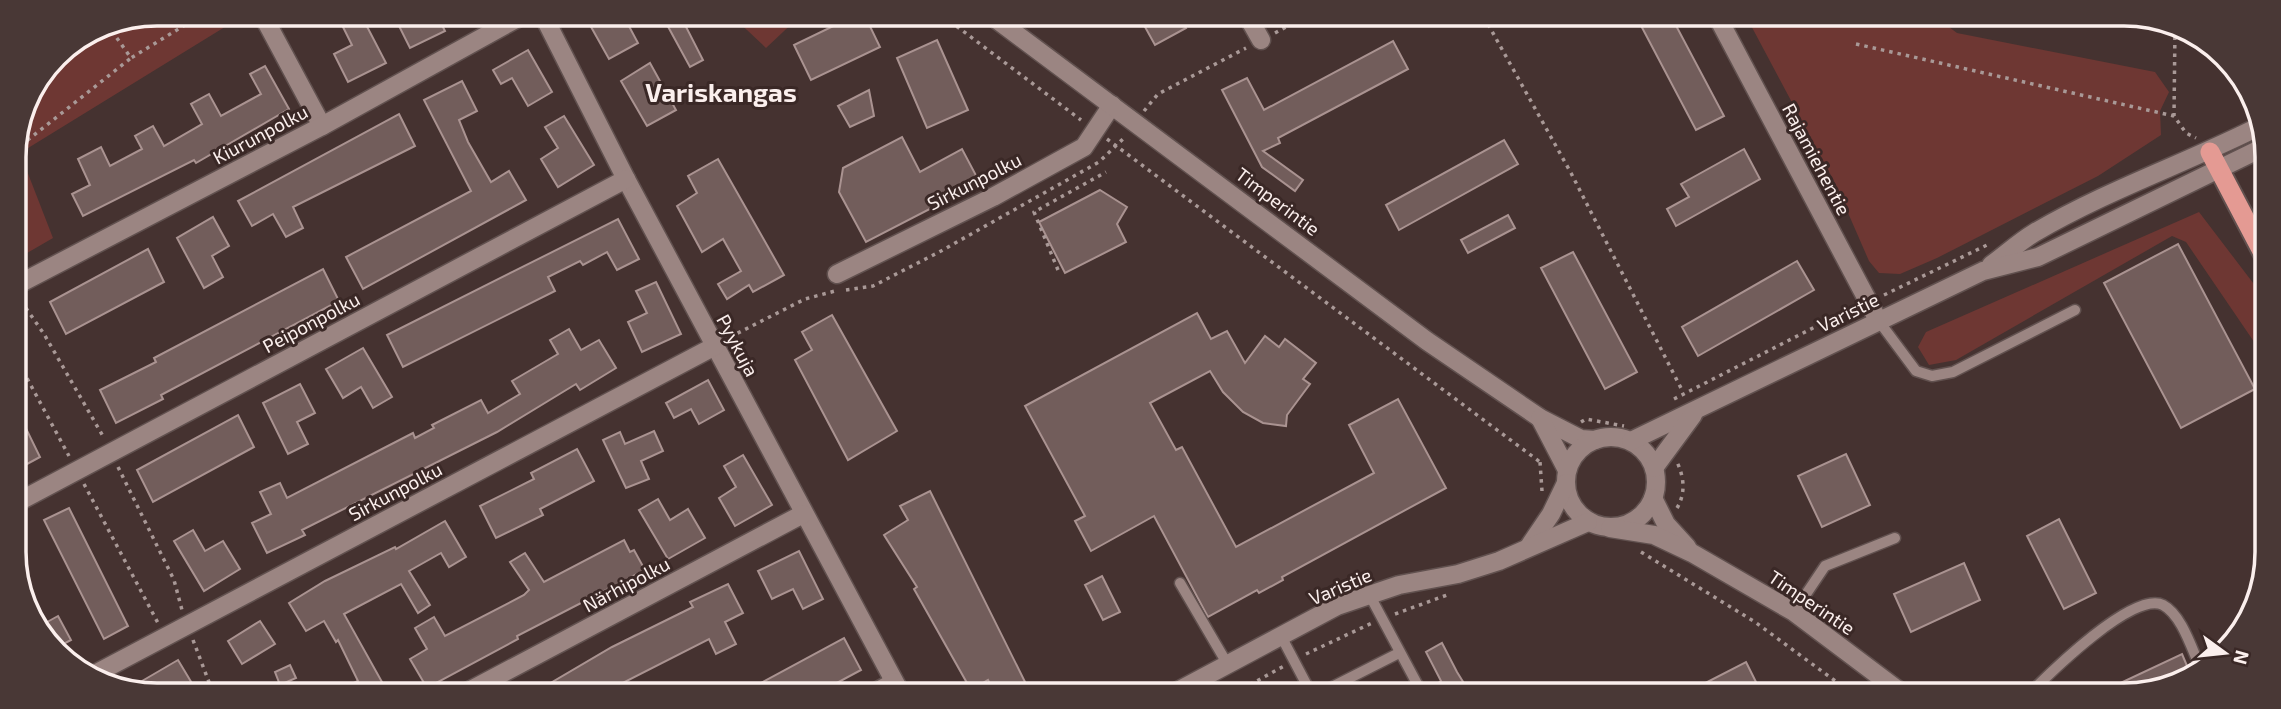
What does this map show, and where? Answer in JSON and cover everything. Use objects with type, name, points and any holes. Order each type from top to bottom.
[{"type":"highway","points":[[2210,152],[2255,237]]},
{"type":"street","points":[[1253,26],[1261,40]]},
{"type":"street","name":"Rajamiehentie","points":[[1722,26],[1878,320]]},
{"type":"street","points":[[269,27],[322,126]]},
{"type":"street","name":"Kiurunpolku","points":[[27,280],[322,126],[502,27]]},
{"type":"street","name":"Pyykuja","points":[[549,27],[625,179],[895,683]]},
{"type":"street","name":"Timperintie","points":[[1006,27],[1427,341],[1540,418],[1559,438],[1595,440]]},
{"type":"street","name":"Sirkunpolku","points":[[837,274],[993,197],[1084,147],[1112,105]]},
{"type":"street","name":"Varistie","points":[[1983,271],[2034,233],[2167,167],[2210,152],[2252,130]]},
{"type":"street","name":"Varistie","points":[[1631,441],[1983,271],[2038,257],[2255,152]]},
{"type":"street","name":"Peiponpolku","points":[[26,498],[625,179]]},
{"type":"street","name":"Sirkunpolku","points":[[102,670],[715,346]]},
{"type":"street","points":[[1654,468],[1695,412]]},
{"type":"street","points":[[1559,438],[1567,476],[1575,510],[1588,522],[1610,528],[1636,520],[1653,498],[1656,484],[1654,468],[1642,450],[1631,441],[1608,437],[1583,447],[1567,476]]},
{"type":"street","name":"Varistie","points":[[1530,545],[1551,514],[1567,476]]},
{"type":"street","name":"Timperintie","points":[[1653,498],[1666,524],[1692,553]]},
{"type":"street","name":"Närhipolku","points":[[484,683],[803,514]]},
{"type":"street","name":"Varistie","points":[[1194,682],[1337,606],[1369,594],[1458,574],[1499,561],[1530,545],[1588,522]]},
{"type":"street","name":"Timperintie","points":[[1610,528],[1654,534],[1692,553],[1794,611],[1881,682]]},
{"type":"lane","points":[[1878,320],[1916,370],[1932,376],[1953,372],[2075,310]]},
{"type":"lane","points":[[1794,611],[1825,566],[1895,538]]},
{"type":"lane","points":[[1180,583],[1228,665]]},
{"type":"lane","points":[[1369,594],[1416,682]]},
{"type":"lane","points":[[2042,682],[2091,639],[2138,605],[2152,601],[2165,606],[2173,613],[2190,647]]},
{"type":"lane","points":[[1281,636],[1306,682]]},
{"type":"lane","points":[[1341,682],[1399,653]]},
{"type":"path","points":[[1118,147],[1158,94],[1286,26]]},
{"type":"path","points":[[1489,26],[1572,173],[1683,393]]},
{"type":"path","points":[[27,141],[131,58],[182,27]]},
{"type":"path","points":[[957,27],[1541,462]]},
{"type":"path","points":[[114,33],[131,58]]},
{"type":"path","points":[[2175,36],[2174,116],[2186,132],[2200,139],[2191,144]]},
{"type":"path","points":[[1856,44],[2174,116]]},
{"type":"path","points":[[1058,270],[1034,212],[1106,172]]},
{"type":"path","points":[[1664,406],[1683,393],[1764,355],[1811,327],[1869,303],[1990,243]]},
{"type":"path","points":[[27,309],[44,334],[111,451],[174,580],[187,625],[209,683]]},
{"type":"path","points":[[26,377],[165,636]]},
{"type":"path","points":[[1551,514],[1542,495],[1541,462],[1559,438],[1586,419],[1623,426],[1634,422]]},
{"type":"path","points":[[1630,549],[1649,556],[1755,622],[1837,682]]},
{"type":"path","points":[[1254,682],[1294,660],[1381,619],[1451,594]]},
{"type":"shaded area","points":[[1751,26],[1948,26],[1957,33],[2155,72],[2169,92],[2160,111],[2161,135],[2098,176],[1900,274],[1879,273],[1869,261],[1835,183]]},
{"type":"shaded area","points":[[225,27],[27,149],[36,107],[48,85],[65,65],[85,48],[107,36],[132,29]]},
{"type":"shaded area","points":[[743,27],[789,27],[766,48]]},
{"type":"shaded area","points":[[27,171],[53,238],[27,253]]},
{"type":"shaded area","points":[[2199,212],[2255,286],[2255,343],[2186,242],[2172,236],[1956,360],[1929,365],[1918,347],[1926,332]]},
{"type":"building","points":[[1145,26],[1185,26],[1186,28],[1155,45]]},
{"type":"building","points":[[1641,26],[1676,26],[1724,116],[1696,130]]},
{"type":"building","points":[[343,27],[367,27],[386,63],[348,82],[334,54],[352,45]]},
{"type":"building","points":[[399,27],[443,27],[445,31],[410,48]]},
{"type":"building","points":[[591,27],[629,27],[638,43],[609,59]]},
{"type":"building","points":[[668,27],[686,27],[703,60],[690,67]]},
{"type":"building","points":[[832,27],[870,27],[880,47],[811,80],[794,45]]},
{"type":"building","points":[[937,40],[968,110],[927,128],[897,58]]},
{"type":"building","points":[[1393,41],[1408,69],[1278,138],[1280,143],[1263,151],[1303,180],[1295,191],[1262,167],[1222,90],[1247,78],[1264,110]]},
{"type":"building","points":[[528,50],[552,92],[528,106],[512,78],[501,84],[493,70]]},
{"type":"building","points":[[650,63],[676,110],[647,126],[621,81]]},
{"type":"building","points":[[265,66],[289,109],[196,163],[194,160],[83,216],[72,194],[90,185],[78,159],[101,147],[110,166],[142,149],[135,136],[153,126],[164,146],[202,124],[191,104],[209,94],[221,116],[261,94],[250,74]]},
{"type":"building","points":[[462,81],[477,111],[459,120],[468,142],[491,182],[509,171],[526,200],[363,289],[346,257],[471,191],[424,100]]},
{"type":"building","points":[[869,90],[874,116],[850,127],[838,106]]},
{"type":"building","points":[[399,114],[415,146],[293,207],[303,228],[286,237],[273,214],[252,226],[238,201]]},
{"type":"building","points":[[564,116],[594,165],[558,187],[541,159],[558,148],[545,127]]},
{"type":"building","points":[[902,137],[920,172],[962,149],[980,183],[866,242],[839,192],[843,168]]},
{"type":"building","points":[[1504,140],[1518,164],[1399,230],[1386,205]]},
{"type":"building","points":[[1744,149],[1760,179],[1676,226],[1667,209],[1689,197],[1681,184]]},
{"type":"building","points":[[718,159],[784,275],[753,292],[749,285],[727,299],[718,284],[741,271],[723,239],[702,252],[677,206],[697,193],[688,176]]},
{"type":"building","points":[[1100,190],[1127,207],[1117,224],[1126,242],[1065,273],[1039,222]]},
{"type":"building","points":[[1508,215],[1515,228],[1468,253],[1461,240]]},
{"type":"building","points":[[213,217],[229,246],[212,256],[223,277],[204,288],[177,238]]},
{"type":"building","points":[[618,219],[639,259],[617,270],[607,252],[583,265],[580,261],[548,277],[555,291],[403,367],[387,335]]},
{"type":"building","points":[[2178,244],[2255,389],[2181,428],[2104,283]]},
{"type":"building","points":[[148,249],[164,282],[66,334],[50,302]]},
{"type":"building","points":[[1573,252],[1637,372],[1605,389],[1541,268]]},
{"type":"building","points":[[1797,261],[1814,290],[1698,356],[1682,327]]},
{"type":"building","points":[[323,269],[339,301],[161,395],[163,399],[116,423],[100,390],[156,362],[154,358]]},
{"type":"building","points":[[656,282],[681,334],[642,352],[628,322],[647,313],[636,291]]},
{"type":"building","points":[[1197,313],[1211,339],[1227,331],[1245,363],[1265,336],[1279,347],[1285,339],[1316,363],[1303,379],[1310,384],[1287,415],[1286,426],[1263,423],[1243,412],[1223,392],[1210,371],[1150,403],[1176,450],[1182,447],[1236,547],[1374,473],[1349,425],[1398,399],[1446,488],[1282,577],[1283,580],[1259,593],[1257,590],[1208,617],[1154,516],[1091,551],[1075,521],[1085,516],[1025,406]]},
{"type":"building","points":[[832,315],[897,431],[848,460],[795,360],[812,350],[802,332]]},
{"type":"building","points":[[569,329],[581,350],[599,340],[616,368],[580,390],[576,384],[497,432],[302,530],[305,535],[267,553],[252,523],[271,514],[260,492],[280,483],[287,498],[413,433],[415,438],[434,428],[432,425],[481,400],[488,413],[520,394],[512,381],[558,354],[550,340]]},
{"type":"building","points":[[363,348],[392,397],[373,408],[361,387],[343,398],[326,369]]},
{"type":"building","points":[[708,380],[724,410],[699,424],[691,409],[674,418],[666,403]]},
{"type":"building","points":[[300,384],[315,413],[297,422],[308,444],[288,454],[263,403]]},
{"type":"building","points":[[238,415],[254,447],[153,502],[137,470]]},
{"type":"building","points":[[26,429],[40,457],[26,464]]},
{"type":"building","points":[[654,431],[663,451],[641,461],[649,479],[626,488],[603,440],[620,432],[625,444]]},
{"type":"building","points":[[577,449],[594,481],[540,509],[543,515],[496,538],[480,506],[534,479],[531,473]]},
{"type":"building","points":[[1846,454],[1870,505],[1822,527],[1798,476]]},
{"type":"building","points":[[743,455],[772,505],[735,526],[719,498],[736,487],[724,466]]},
{"type":"building","points":[[930,491],[1025,683],[989,683],[988,680],[967,683],[914,589],[917,587],[884,535],[908,520],[900,506]]},
{"type":"building","points":[[658,499],[670,520],[688,509],[705,538],[668,559],[639,510]]},
{"type":"building","points":[[69,508],[128,626],[104,639],[44,520]]},
{"type":"building","points":[[2059,519],[2096,593],[2064,609],[2027,536]]},
{"type":"building","points":[[445,521],[466,557],[449,567],[441,553],[409,571],[430,605],[418,613],[401,584],[344,614],[382,683],[354,683],[358,681],[338,640],[336,642],[324,621],[306,631],[289,603],[325,581],[395,547],[396,549]]},
{"type":"building","points":[[193,530],[205,551],[223,541],[240,569],[204,591],[174,541]]},
{"type":"building","points":[[624,540],[630,552],[634,550],[645,570],[517,636],[518,639],[437,683],[424,683],[410,659],[427,649],[415,628],[434,617],[445,636],[524,595],[529,590],[510,562],[525,553],[544,582]]},
{"type":"building","points":[[799,551],[823,599],[803,609],[793,589],[772,599],[758,571]]},
{"type":"building","points":[[1964,563],[1980,600],[1911,632],[1894,594]]},
{"type":"building","points":[[1102,576],[1120,612],[1103,620],[1085,585]]},
{"type":"building","points":[[728,584],[743,613],[725,622],[736,644],[716,654],[709,639],[623,683],[551,683],[612,647],[693,607],[690,602]]},
{"type":"building","points":[[58,616],[71,640],[64,643],[47,622]]},
{"type":"building","points":[[260,621],[275,644],[242,664],[228,641]]},
{"type":"building","points":[[844,638],[861,670],[837,683],[761,683]]},
{"type":"building","points":[[1442,643],[1463,682],[1439,682],[1441,681],[1426,652]]},
{"type":"building","points":[[2182,654],[2187,666],[2157,678],[2123,682]]},
{"type":"building","points":[[178,660],[192,683],[158,683],[142,681]]},
{"type":"building","points":[[1746,662],[1756,682],[1707,682]]},
{"type":"building","points":[[290,665],[296,678],[279,683],[275,672]]},
{"type":"district","name":"Variskangas","points":[[721,91]]}]
